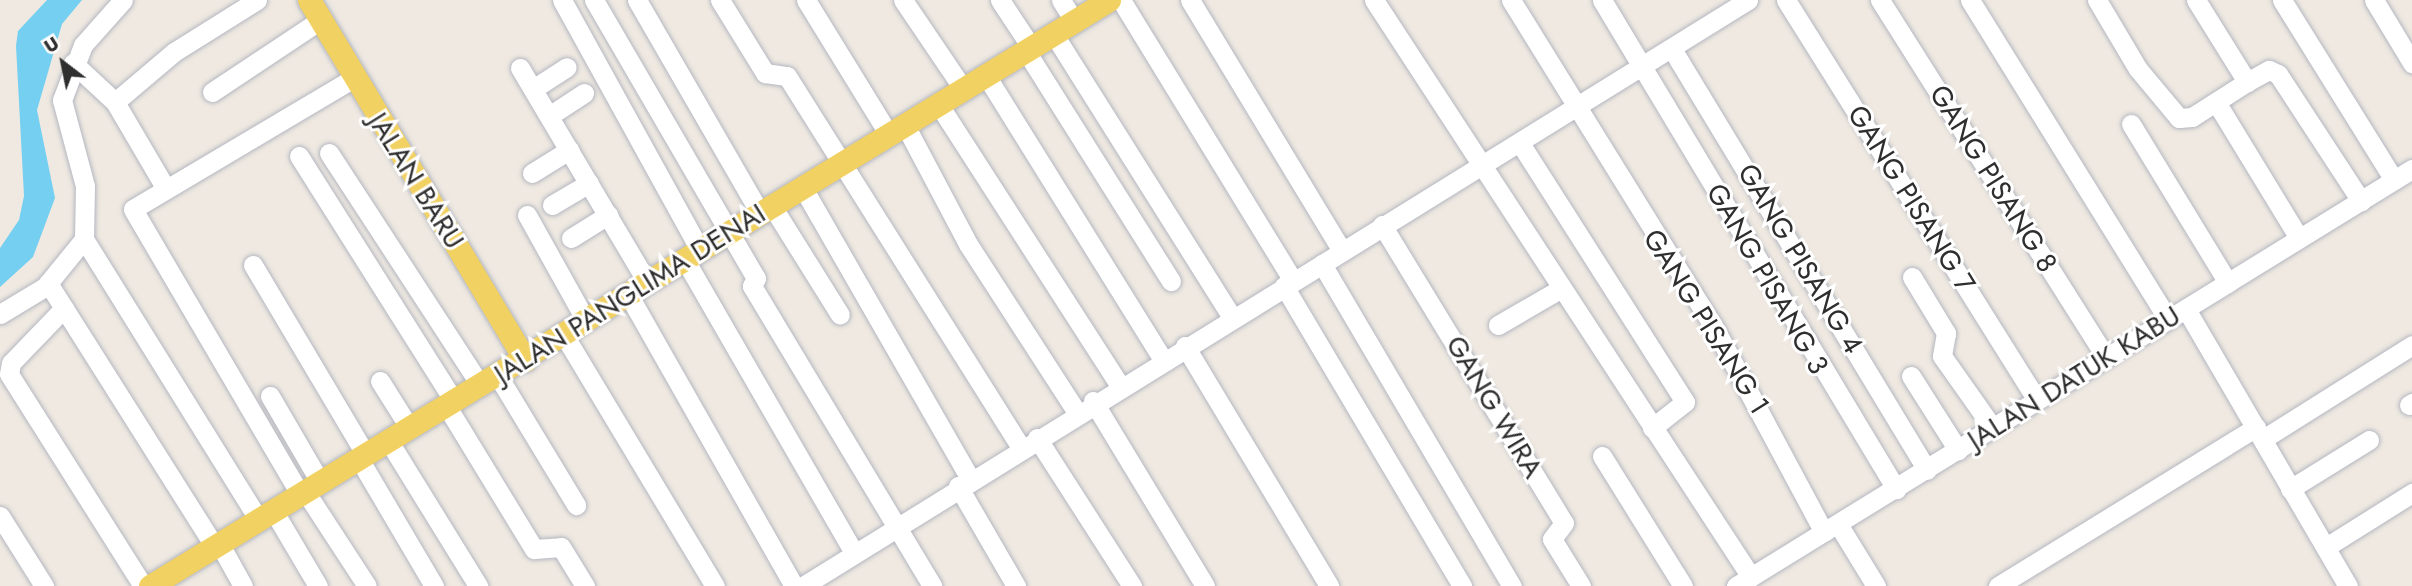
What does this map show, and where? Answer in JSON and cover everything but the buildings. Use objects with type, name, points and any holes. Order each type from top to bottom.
[{"type":"main road","name":"JALAN PANGLIMA DENAI","points":[[150,586],[987,77],[1053,33],[1067,10],[1109,0]]},
{"type":"main road","name":"JALAN BARU","points":[[318,8],[352,79],[525,360]]},
{"type":"street","points":[[123,0],[73,63],[62,100],[85,186],[84,239],[265,515],[318,586]]},
{"type":"street","points":[[116,102],[174,52],[257,0]]},
{"type":"street","points":[[562,0],[693,255],[854,553]]},
{"type":"street","points":[[594,0],[894,525],[932,586]]},
{"type":"street","points":[[637,0],[766,209],[840,315]]},
{"type":"street","points":[[720,0],[765,73],[787,76],[1029,443],[1132,586]]},
{"type":"street","points":[[806,0],[897,130],[1076,411]]},
{"type":"street","points":[[903,0],[964,90]]},
{"type":"street","points":[[1000,0],[1171,281]]},
{"type":"street","points":[[1121,0],[1462,586]]},
{"type":"street","points":[[1190,0],[1342,251]]},
{"type":"street","points":[[1374,0],[1479,167],[1652,428],[1744,582]]},
{"type":"street","name":"GANG PISANG 1","points":[[1511,0],[1716,331],[1831,528],[1876,586]]},
{"type":"street","name":"GANG PISANG 3","points":[[1602,0],[1896,489]]},
{"type":"street","points":[[803,586],[829,579],[854,553],[894,525],[1162,358],[1578,109],[1748,0]]},
{"type":"street","name":"GANG PISANG 7","points":[[1786,0],[2036,398]]},
{"type":"street","name":"GANG PISANG 8","points":[[1880,0],[2106,357]]},
{"type":"street","points":[[1970,0],[2168,319]]},
{"type":"street","points":[[2097,0],[2169,111],[2192,117],[2246,82],[2273,69],[2361,201]]},
{"type":"street","points":[[2196,0],[2246,82]]},
{"type":"street","points":[[2282,0],[2394,180]]},
{"type":"street","points":[[2374,0],[2412,63]]},
{"type":"street","points":[[212,92],[318,8]]},
{"type":"street","points":[[1053,33],[1232,317]]},
{"type":"street","name":"GANG PISANG 4","points":[[1672,50],[1927,470]]},
{"type":"street","points":[[73,63],[116,102],[166,189]]},
{"type":"street","points":[[533,89],[567,67]]},
{"type":"street","points":[[520,68],[608,215],[638,288],[794,586]]},
{"type":"street","points":[[987,77],[1162,358]]},
{"type":"street","points":[[352,79],[133,209],[367,586]]},
{"type":"street","points":[[549,116],[584,93]]},
{"type":"street","points":[[2216,102],[2300,238]]},
{"type":"street","points":[[939,105],[1120,386]]},
{"type":"street","points":[[2131,124],[2228,282]]},
{"type":"street","points":[[1520,143],[1685,402],[1652,428]]},
{"type":"street","points":[[531,173],[569,150]]},
{"type":"street","points":[[329,153],[576,505]]},
{"type":"street","points":[[299,156],[450,403],[534,550],[561,547],[585,586]]},
{"type":"street","name":"JALAN DATUK KABU","points":[[1744,582],[1927,470],[2036,398],[2412,169]]},
{"type":"street","points":[[552,205],[589,183]]},
{"type":"street","points":[[803,188],[964,482],[1016,586]]},
{"type":"street","points":[[527,215],[586,321]]},
{"type":"street","points":[[571,238],[608,215]]},
{"type":"street","name":"GANG WIRA","points":[[1382,225],[1564,523],[1551,537],[1581,586]]},
{"type":"street","points":[[0,314],[48,283],[84,239]]},
{"type":"street","points":[[1322,264],[1512,586]]},
{"type":"street","points":[[253,265],[434,586]]},
{"type":"street","points":[[1912,276],[1946,333],[1942,356],[1992,427]]},
{"type":"street","points":[[48,283],[243,586]]},
{"type":"street","points":[[1498,325],[1560,289]]},
{"type":"street","points":[[64,308],[11,363],[9,374],[142,586]]},
{"type":"street","points":[[2186,309],[2348,586]]},
{"type":"street","points":[[564,335],[715,586]]},
{"type":"street","points":[[1998,586],[2412,345]]},
{"type":"street","points":[[1185,346],[1329,586]]},
{"type":"street","points":[[1911,376],[1958,450]]},
{"type":"street","points":[[380,381],[409,427]]},
{"type":"street","points":[[270,396],[308,489]]},
{"type":"street","points":[[1093,401],[1205,586]]},
{"type":"street","points":[[388,440],[478,586]]},
{"type":"street","points":[[2290,489],[2370,440]]},
{"type":"street","points":[[1602,456],[1683,586]]},
{"type":"street","points":[[2326,547],[2412,493]]},
{"type":"street","points":[[0,516],[44,586]]},
{"type":"water","points":[[47,0],[82,0],[62,24],[37,110],[55,198],[33,257],[0,287],[0,248],[19,220],[24,196],[16,46],[18,31]]}]
